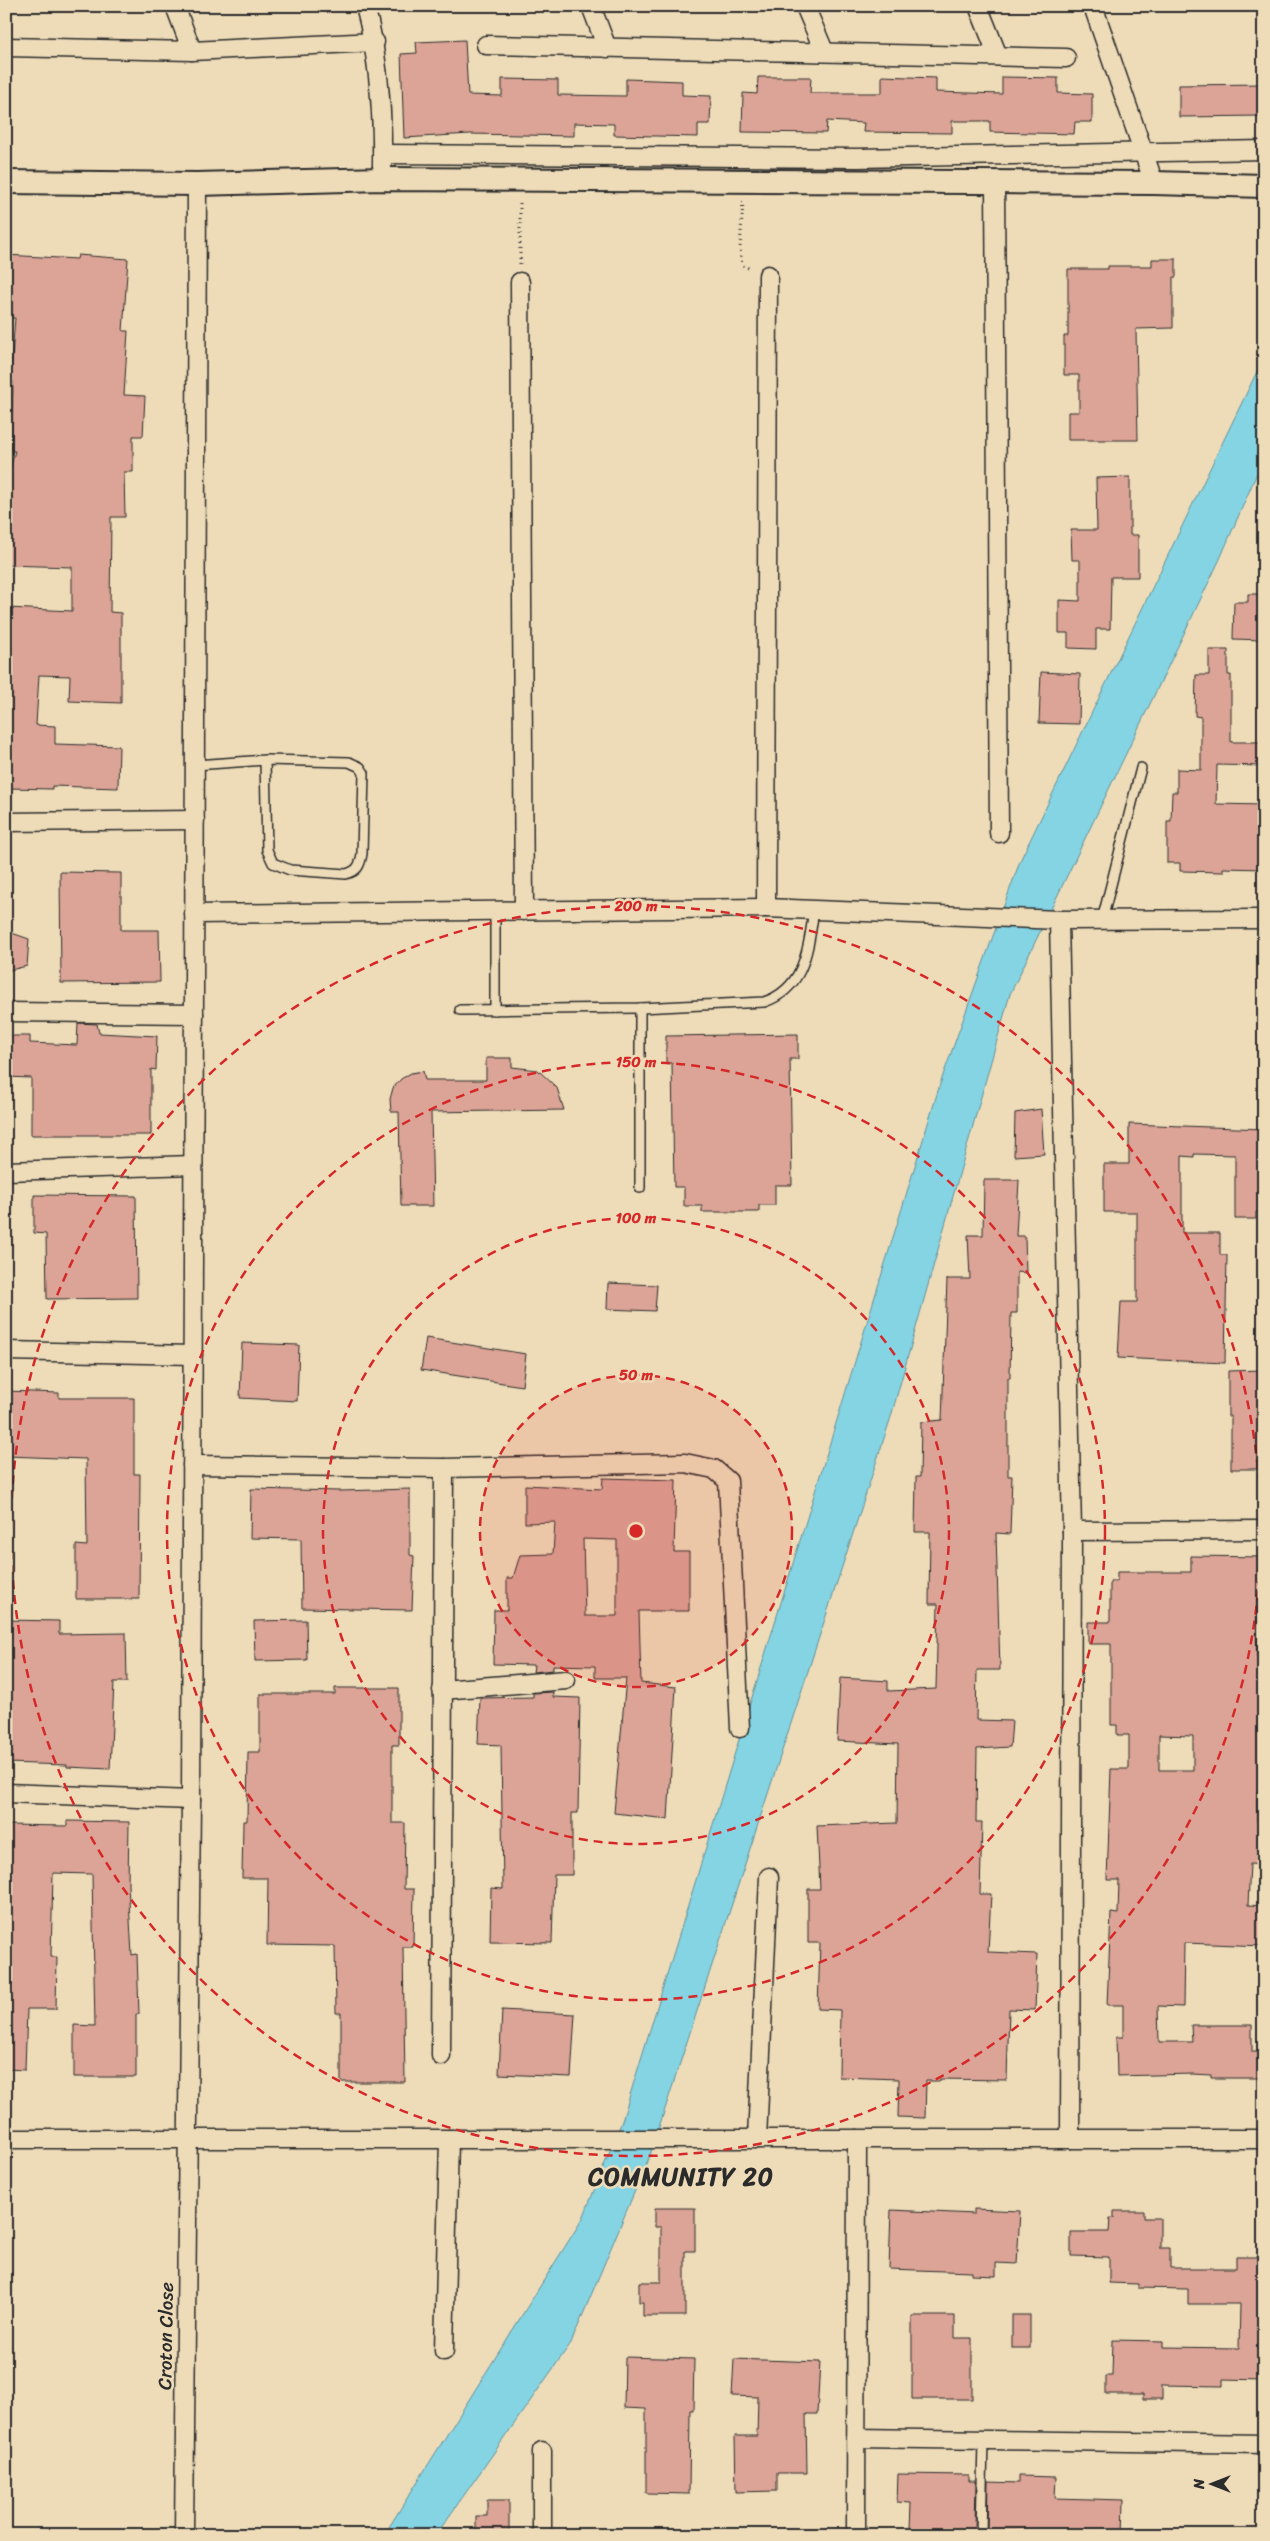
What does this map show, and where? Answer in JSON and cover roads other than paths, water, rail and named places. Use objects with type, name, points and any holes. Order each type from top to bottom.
[{"type":"street","points":[[174,6],[192,51]]},
{"type":"street","points":[[365,6],[375,42],[383,115],[382,179]]},
{"type":"street","points":[[591,6],[607,48]]},
{"type":"street","points":[[805,6],[824,51]]},
{"type":"street","points":[[978,6],[998,56]]},
{"type":"street","points":[[1092,6],[1154,182]]},
{"type":"street","points":[[6,47],[192,51],[375,42]]},
{"type":"street","points":[[486,45],[824,51],[1066,58]]},
{"type":"street","points":[[383,154],[857,158],[1264,150]]},
{"type":"street","points":[[6,182],[197,184],[382,179],[1154,182],[1264,186]]},
{"type":"street","points":[[995,182],[999,833]]},
{"type":"street","name":"Croton Close","points":[[184,2535],[191,1800],[197,184]]},
{"type":"street","points":[[766,908],[768,275]]},
{"type":"street","points":[[520,282],[524,911]]},
{"type":"street","points":[[6,822],[195,820]]},
{"type":"street","points":[[194,914],[766,908],[1056,920],[1264,919]]},
{"type":"street","points":[[1056,920],[1072,1531],[1070,2139]]},
{"type":"street","points":[[6,1012],[194,1014]]},
{"type":"street","points":[[6,1171],[193,1165]]},
{"type":"street","points":[[6,1351],[193,1355]]},
{"type":"street","points":[[192,1465],[444,1468],[685,1463],[714,1469],[728,1481],[740,1728]]},
{"type":"street","points":[[441,2056],[444,1468]]},
{"type":"street","points":[[1072,1531],[1264,1530]]},
{"type":"street","points":[[442,1690],[566,1680]]},
{"type":"street","points":[[6,1793],[191,1800]]},
{"type":"street","points":[[757,2139],[769,1877]]},
{"type":"street","points":[[6,2139],[1264,2139]]},
{"type":"street","points":[[444,2351],[449,2139]]},
{"type":"street","points":[[856,2535],[857,2139]]},
{"type":"street","points":[[856,2438],[1264,2444]]},
{"type":"street","points":[[542,2451],[542,2535]]},
{"type":"lane","points":[[195,765],[265,760],[349,762],[360,767],[364,773],[362,854],[360,866],[353,872],[346,874],[290,870],[273,863],[267,850],[265,760]]},
{"type":"lane","points":[[1102,920],[1141,768]]},
{"type":"lane","points":[[495,910],[495,1010]]},
{"type":"lane","points":[[460,1010],[640,1008],[764,1002],[780,997],[804,966],[814,910]]},
{"type":"lane","points":[[640,1008],[640,1188]]},
{"type":"lane","points":[[981,2535],[983,2440]]},
{"type":"water","points":[[1264,357],[1264,457],[1219,561],[1010,994],[890,1420],[650,2155],[571,2343],[436,2535],[384,2535],[583,2218],[622,2121],[941,1081],[1020,861]]},
{"type":"district","name":"COMMUNITY 20","points":[[681,2177]]}]
